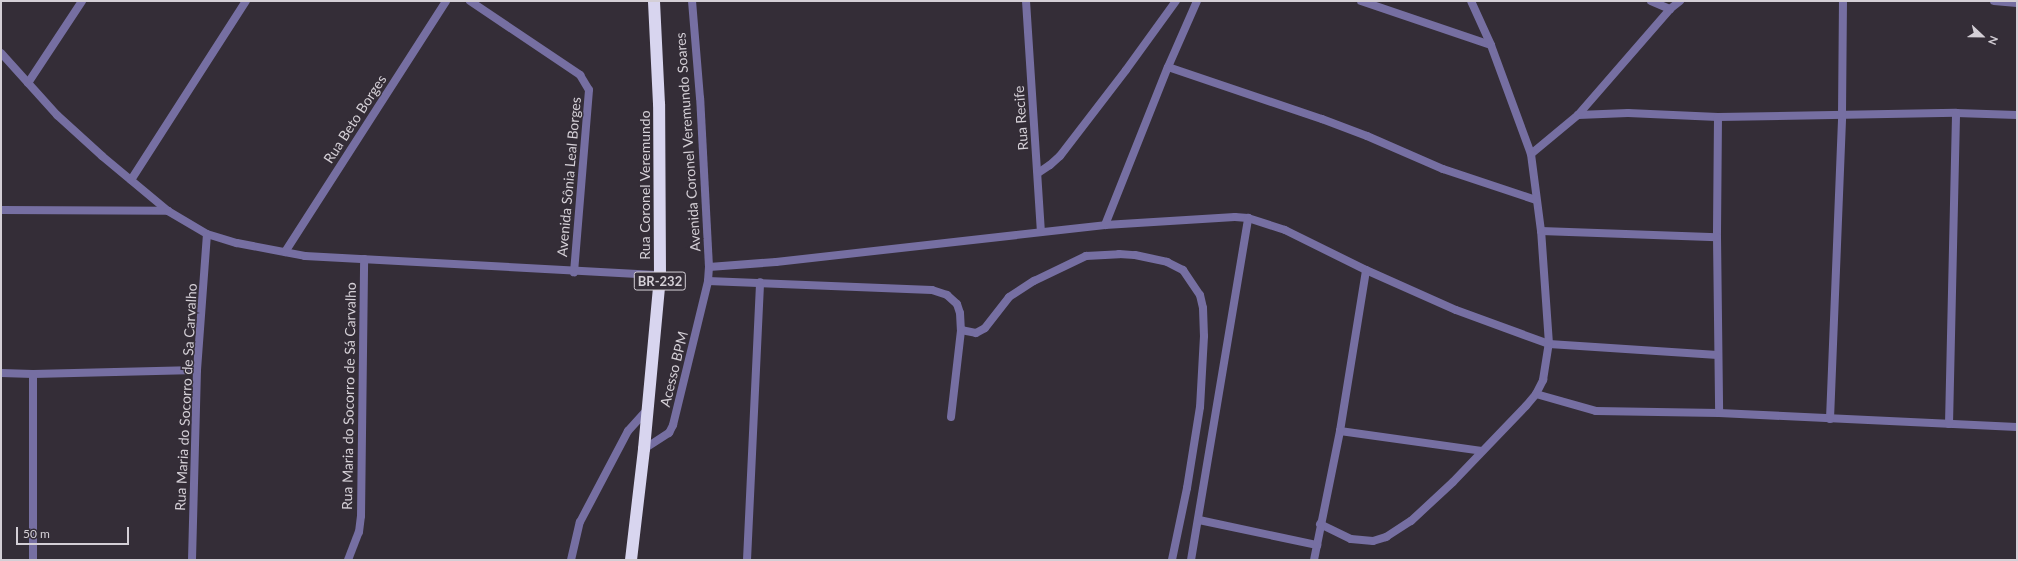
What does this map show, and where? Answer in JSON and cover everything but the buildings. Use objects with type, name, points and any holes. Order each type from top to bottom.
[{"type":"highway","name":"Rua Coronel Veremundo","points":[[631,560],[644,449],[660,275],[660,104],[654,1]]},
{"type":"street","points":[[28,83],[82,1]]},
{"type":"street","points":[[131,180],[246,1]]},
{"type":"street","name":"Rua Beto Borges","points":[[285,252],[446,1]]},
{"type":"street","name":"Avenida Sônia Leal Borges","points":[[470,1],[580,75],[589,90],[574,272]]},
{"type":"street","name":"Avenida Coronel Veremundo Soares","points":[[692,1],[700,98],[709,267],[708,281]]},
{"type":"street","name":"Rua Recife","points":[[1026,1],[1041,232]]},
{"type":"street","points":[[1038,173],[1060,156],[1126,70],[1176,1]]},
{"type":"street","points":[[1105,225],[1168,67],[1197,1]]},
{"type":"street","points":[[1361,1],[1491,45]]},
{"type":"street","points":[[1320,524],[1351,539],[1373,541],[1386,537],[1411,521],[1454,482],[1536,394],[1543,380],[1549,344],[1541,231],[1531,154],[1491,45],[1471,1]]},
{"type":"street","points":[[1651,1],[1670,9]]},
{"type":"street","points":[[1531,154],[1578,114],[1670,9],[1680,1]]},
{"type":"street","points":[[1830,419],[1842,114],[1843,1]]},
{"type":"street","points":[[1994,1],[2017,2]]},
{"type":"street","points":[[1,53],[57,115],[168,211],[207,234],[237,244],[305,256],[574,272],[660,275]]},
{"type":"street","points":[[1168,67],[1322,119],[1367,136],[1443,169],[1536,200]]},
{"type":"street","points":[[1578,114],[1628,113],[1718,116],[1956,113],[2017,115]]},
{"type":"street","points":[[1949,424],[1956,113]]},
{"type":"street","points":[[1718,116],[1716,237],[1718,413]]},
{"type":"street","points":[[1,210],[168,211]]},
{"type":"street","points":[[709,267],[776,262],[1105,225],[1235,217],[1248,218],[1285,230],[1366,270],[1456,310],[1549,344],[1718,354]]},
{"type":"street","points":[[1191,560],[1199,520],[1248,218]]},
{"type":"street","points":[[1541,231],[1716,237]]},
{"type":"street","name":"Rua Maria do Socorro de Sa Carvalho","points":[[192,560],[197,370],[207,234]]},
{"type":"street","points":[[961,330],[976,333],[985,328],[1009,298],[1015,293],[1034,281],[1086,256],[1119,254],[1135,255],[1167,262],[1182,270],[1200,295],[1203,308],[1204,336],[1200,407],[1187,488],[1172,560]]},
{"type":"street","name":"Rua Maria do Socorro de Sá Carvalho","points":[[348,560],[359,532],[364,259]]},
{"type":"street","points":[[1314,560],[1320,524],[1340,431],[1366,270]]},
{"type":"street","points":[[708,281],[932,290],[947,295],[957,304],[960,312],[961,330],[950,417]]},
{"type":"street","name":"Acesso BPM","points":[[644,449],[669,433],[673,425],[708,281]]},
{"type":"street","points":[[747,560],[760,282]]},
{"type":"street","points":[[1,373],[33,374],[197,370]]},
{"type":"street","points":[[33,374],[34,560]]},
{"type":"street","points":[[1536,394],[1596,410],[1718,413],[2017,426]]},
{"type":"street","points":[[571,560],[580,522],[628,432],[648,409]]},
{"type":"street","points":[[1340,431],[1482,451]]},
{"type":"street","points":[[1199,520],[1317,545]]}]
